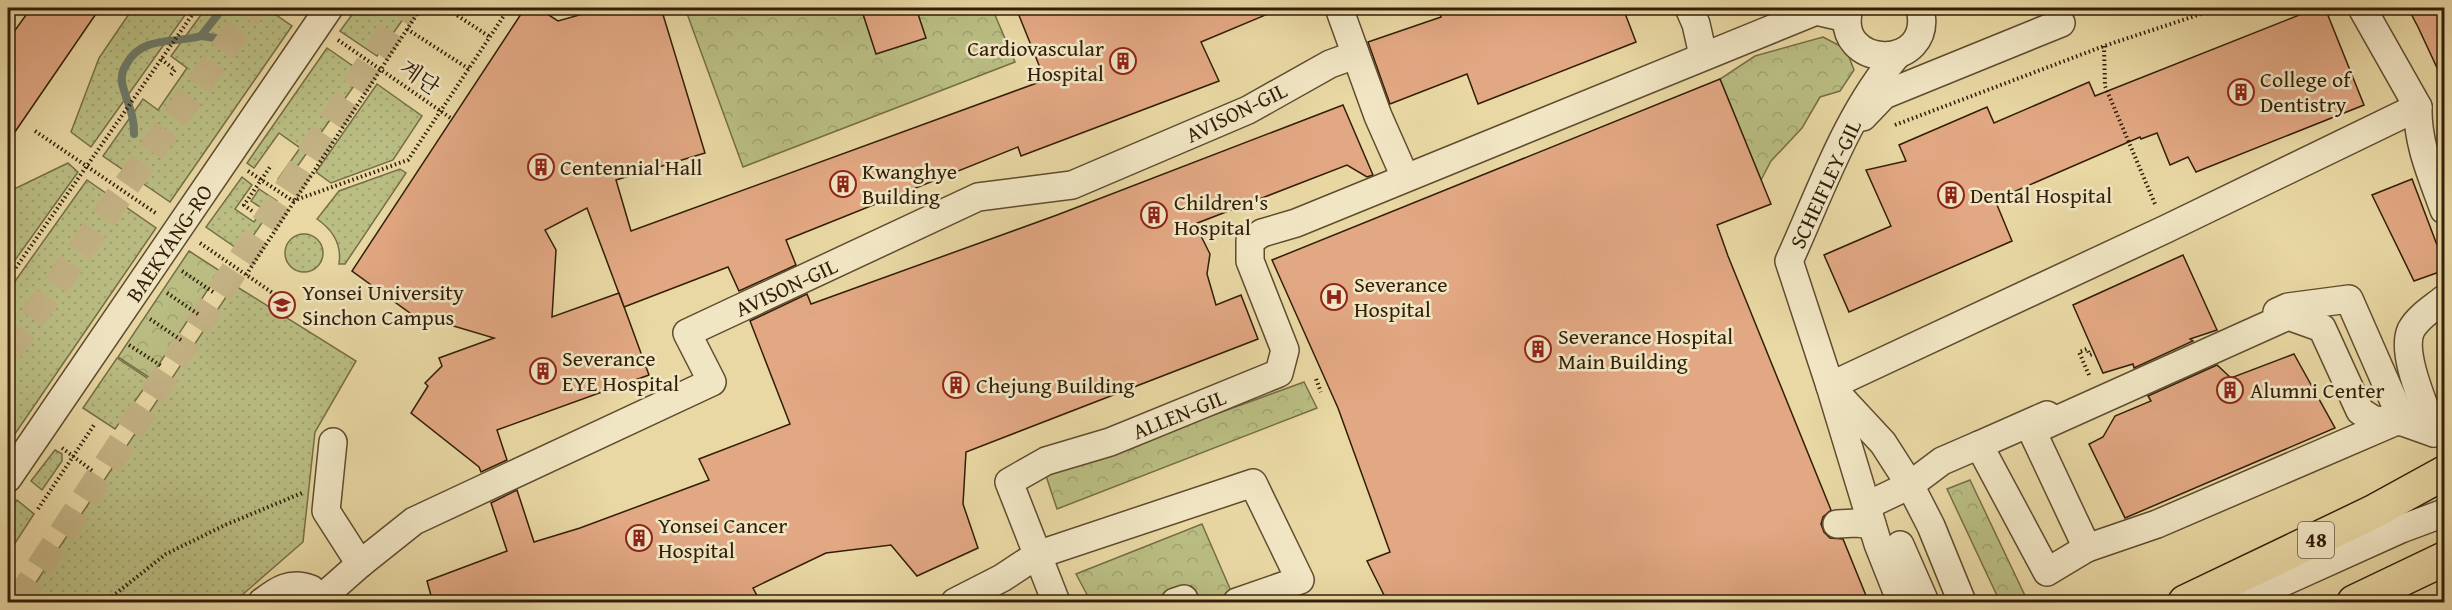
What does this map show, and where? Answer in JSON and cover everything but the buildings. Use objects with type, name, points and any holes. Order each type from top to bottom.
[{"type":"main road","name":"48","points":[[2185,603],[2373,512],[2429,490],[2445,473]]},
{"type":"main road","points":[[2354,603],[2445,560]]},
{"type":"street","points":[[1340,8],[1355,55],[1405,177],[1816,11],[1848,13],[1848,30],[1854,41],[1863,50],[1886,57],[1898,54],[1916,40],[1921,14]]},
{"type":"street","points":[[1689,8],[1696,24],[1703,55]]},
{"type":"street","points":[[2362,8],[2418,107],[2422,152],[2445,210]]},
{"type":"street","points":[[1921,14],[1939,75]]},
{"type":"street","name":"BAEKYANG-RO","points":[[8,478],[322,16]]},
{"type":"street","points":[[1848,132],[1884,95],[1939,75],[2061,23]]},
{"type":"street","name":"SCHEIFLEY-GIL","points":[[1898,54],[1875,83],[1848,132],[1789,261],[1830,386],[1883,443],[1910,485],[1931,526],[1962,603]]},
{"type":"street","name":"AVISON-GIL","points":[[314,596],[360,564],[414,521],[712,382],[687,333],[978,197],[1072,185],[1248,110],[1329,64],[1355,55]]},
{"type":"street","points":[[1901,603],[1870,515],[1830,386],[2166,229],[2418,107]]},
{"type":"street","name":"ALLEN-GIL","points":[[1037,555],[1009,482],[1046,461],[1110,442],[1279,373],[1285,350],[1250,261],[1250,241],[1262,233],[1296,223],[1405,177]]},
{"type":"street","points":[[1837,524],[1857,523],[1942,461],[2289,307],[2349,299],[2397,423]]},
{"type":"street","points":[[2429,490],[2439,458],[2432,444],[2434,433],[2407,352],[2410,331],[2422,316],[2445,299]]},
{"type":"street","points":[[2087,548],[2032,431],[2288,316],[2322,328],[2360,411],[2374,420],[2397,423],[2434,433]]},
{"type":"street","points":[[1979,445],[2047,572],[2087,548],[2157,525],[2397,423]]},
{"type":"street","points":[[333,442],[326,511],[360,564]]},
{"type":"street","points":[[955,603],[1002,578],[1037,555],[1252,483],[1300,580],[1237,603]]},
{"type":"street","points":[[2239,603],[2401,530],[2445,513]]},
{"type":"street","points":[[1900,544],[1925,603]]},
{"type":"street","points":[[1037,555],[1056,603]]},
{"type":"street","points":[[262,603],[290,585],[302,585],[314,596]]},
{"type":"path","points":[[8,279],[197,8]]},
{"type":"path","points":[[246,275],[421,8]]},
{"type":"path","points":[[446,8],[490,37]]},
{"type":"path","points":[[293,201],[408,160],[509,8]]},
{"type":"path","points":[[1893,126],[2104,46],[2219,8]]},
{"type":"path","name":"계단","points":[[322,16],[380,69],[452,120]]},
{"type":"path","name":"계단","points":[[407,29],[469,69]]},
{"type":"path","points":[[2104,46],[2105,86],[2166,229]]},
{"type":"path","points":[[161,59],[175,70],[170,76]]},
{"type":"path","points":[[35,131],[296,309]]},
{"type":"path","points":[[252,211],[244,205],[270,166]]},
{"type":"path","points":[[261,180],[293,201]]},
{"type":"path","points":[[152,266],[213,292]]},
{"type":"path","points":[[152,266],[198,314]]},
{"type":"path","points":[[127,304],[181,340]]},
{"type":"path","points":[[109,331],[163,367]]},
{"type":"path","points":[[2090,379],[2079,352],[2087,349],[2090,355],[2093,354]]},
{"type":"path","points":[[1316,380],[1321,392]]},
{"type":"path","points":[[38,509],[94,425]]},
{"type":"path","points":[[40,431],[94,472]]},
{"type":"path","points":[[105,603],[166,554],[329,479]]},
{"type":"green space","points":[[133,8],[190,8],[91,147],[71,132],[99,58]]},
{"type":"green space","points":[[206,8],[266,8],[292,26],[170,202],[103,156],[143,99],[158,110],[187,68],[171,56]]},
{"type":"green space","points":[[357,8],[411,8],[377,56],[340,31]]},
{"type":"green space","points":[[685,8],[992,8],[1015,62],[743,167]]},
{"type":"green space","points":[[1823,37],[1846,49],[1854,70],[1840,91],[1820,97],[1802,128],[1771,161],[1761,180],[1720,79],[1755,56]]},
{"type":"green space","points":[[327,48],[363,73],[285,184],[278,179],[300,148],[279,133],[254,168],[247,163]]},
{"type":"green space","points":[[377,84],[422,116],[393,160],[331,183],[316,172]]},
{"type":"green space","points":[[68,163],[78,172],[8,270],[8,192]]},
{"type":"green space","points":[[400,169],[406,173],[345,264],[339,264],[338,244],[328,228],[317,219],[339,191]]},
{"type":"green space","points":[[242,177],[252,185],[235,209],[254,222],[263,209],[251,201],[259,189],[277,201],[242,252],[206,227]]},
{"type":"green space","points":[[87,180],[156,228],[8,444],[8,291]]},
{"type":"green space","points":[[304,234],[318,239],[323,253],[318,267],[304,272],[290,267],[285,253],[290,239]]},
{"type":"green space","points":[[189,251],[220,271],[150,378],[118,357]]},
{"type":"green space","points":[[234,285],[356,361],[315,432],[303,542],[234,602],[23,602]]},
{"type":"green space","points":[[117,358],[150,380],[115,429],[83,408]]},
{"type":"green space","points":[[1304,382],[1317,408],[1057,509],[1046,476]]},
{"type":"green space","points":[[55,450],[62,454],[62,461],[42,490],[31,481]]},
{"type":"green space","points":[[1970,480],[2028,602],[2000,602],[1947,489]]},
{"type":"green space","points":[[17,500],[34,514],[8,554],[8,514]]},
{"type":"green space","points":[[1202,524],[1234,598],[1218,602],[1200,602],[1191,586],[1148,602],[1091,602],[1076,574]]},
{"type":"waterway","points":[[134,134],[132,114],[122,83],[122,74],[132,55],[140,49],[159,42],[201,36],[223,8]]},
{"type":"waterway","points":[[201,36],[223,39]]},
{"type":"tunnel","points":[[8,352],[253,8]]},
{"type":"tunnel","points":[[17,602],[406,8]]},
{"type":"place","name":"Cardiovascular Hospital","points":[[1123,61]]},
{"type":"place","name":"College of Dentistry","points":[[2241,92]]},
{"type":"place","name":"Centennial Hall","points":[[541,167]]},
{"type":"place","name":"Kwanghye Building","points":[[843,184]]},
{"type":"place","name":"Dental Hospital","points":[[1951,195]]},
{"type":"place","name":"Children's Hospital","points":[[1154,215]]},
{"type":"place","name":"Severance Hospital","points":[[1334,297]]},
{"type":"place","name":"Yonsei University Sinchon Campus","points":[[282,305]]},
{"type":"place","name":"Severance Hospital Main Building","points":[[1538,349]]},
{"type":"place","name":"Severance EYE Hospital","points":[[543,371]]},
{"type":"place","name":"Chejung Building","points":[[956,385]]},
{"type":"place","name":"Alumni Center","points":[[2230,390]]},
{"type":"place","name":"Yonsei Cancer Hospital","points":[[639,538]]}]
